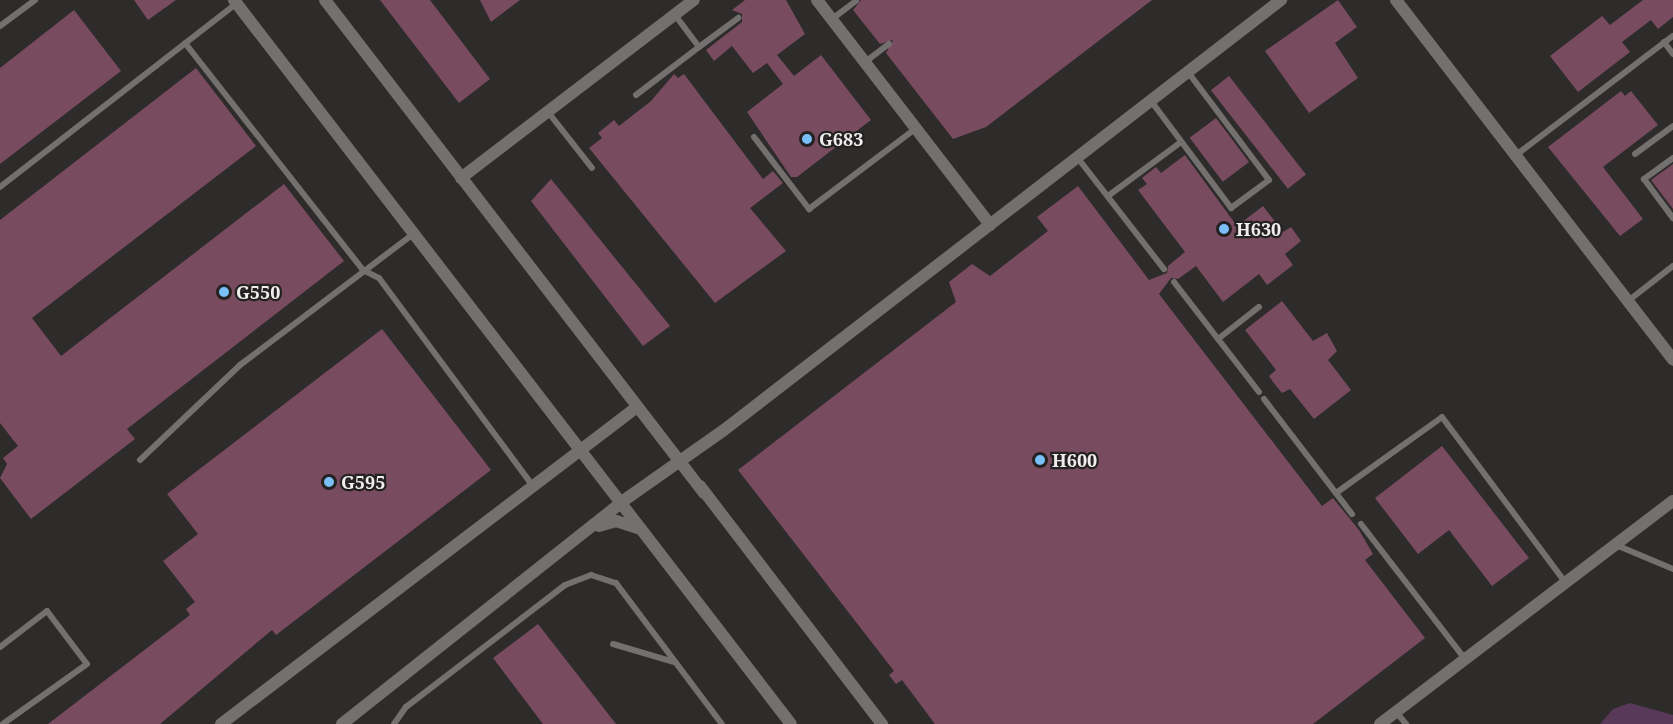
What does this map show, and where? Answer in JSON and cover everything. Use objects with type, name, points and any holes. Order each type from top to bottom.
[{"type":"street","points":[[325,0],[882,724]]},
{"type":"street","points":[[461,178],[694,0]]},
{"type":"street","points":[[817,0],[990,225]]},
{"type":"street","points":[[342,724],[598,526],[623,501],[990,225],[1281,0]]},
{"type":"street","points":[[1396,0],[1672,358]]},
{"type":"street","points":[[235,2],[623,501],[640,529],[791,724]]},
{"type":"street","points":[[222,724],[637,407]]},
{"type":"street","points":[[1380,724],[1673,501]]},
{"type":"street","points":[[598,526],[616,521],[640,529]]},
{"type":"lane","points":[[0,26],[35,0]]},
{"type":"lane","points":[[832,20],[856,1]]},
{"type":"lane","points":[[0,187],[235,2]]},
{"type":"lane","points":[[675,14],[699,47]]},
{"type":"lane","points":[[636,95],[738,18]]},
{"type":"lane","points":[[1516,156],[1673,36]]},
{"type":"lane","points":[[1664,42],[1673,54]]},
{"type":"lane","points":[[185,43],[363,270],[379,278],[532,485]]},
{"type":"lane","points":[[865,63],[889,44]]},
{"type":"lane","points":[[1150,100],[1231,208],[1269,180],[1188,72]]},
{"type":"lane","points":[[548,112],[592,168]]},
{"type":"lane","points":[[1635,154],[1673,126]]},
{"type":"lane","points":[[754,137],[810,209],[915,129]]},
{"type":"lane","points":[[1108,196],[1181,142]]},
{"type":"lane","points":[[1077,157],[1164,269]]},
{"type":"lane","points":[[1673,158],[1644,179],[1673,218]]},
{"type":"lane","points":[[140,460],[240,365],[414,233]]},
{"type":"lane","points":[[1628,301],[1673,266]]},
{"type":"lane","points":[[1174,282],[1259,392]]},
{"type":"lane","points":[[1218,339],[1259,307]]},
{"type":"lane","points":[[1264,399],[1353,514]]},
{"type":"lane","points":[[1336,493],[1442,417],[1565,582]]},
{"type":"lane","points":[[1360,524],[1465,660]]},
{"type":"lane","points":[[1616,545],[1673,569]]},
{"type":"lane","points":[[394,724],[406,707],[582,577],[616,583],[722,724]]},
{"type":"lane","points":[[0,647],[47,611],[87,664],[3,724]]},
{"type":"lane","points":[[613,644],[675,662]]},
{"type":"lane","points":[[1396,712],[1406,724]]},
{"type":"shaded area","points":[[1630,703],[1673,715],[1673,724],[1600,724],[1613,709]]},
{"type":"building","points":[[134,0],[176,0],[148,20]]},
{"type":"building","points":[[380,0],[430,0],[490,79],[459,103]]},
{"type":"building","points":[[480,0],[520,0],[491,22]]},
{"type":"building","name":"G683","points":[[745,0],[786,0],[805,34],[777,55],[794,76],[821,55],[871,120],[797,177],[791,177],[747,112],[783,84],[767,63],[753,73],[732,46],[714,61],[706,50],[742,22],[742,14],[732,10]]},
{"type":"building","points":[[861,0],[1152,0],[986,127],[953,139],[886,53],[893,40],[880,44],[853,10]]},
{"type":"building","points":[[1338,0],[1357,27],[1335,43],[1358,78],[1309,113],[1265,51]]},
{"type":"building","points":[[1643,0],[1673,0],[1673,17],[1658,29],[1651,20],[1622,42],[1630,52],[1578,92],[1550,56],[1602,16],[1610,25]]},
{"type":"building","points":[[74,10],[121,71],[0,164],[0,68]]},
{"type":"building","name":"G550","points":[[196,68],[256,146],[32,318],[61,356],[284,184],[344,261],[127,429],[135,439],[31,519],[0,478],[7,464],[3,458],[18,446],[0,423],[0,220]]},
{"type":"building","points":[[674,74],[678,78],[684,74],[763,179],[773,171],[783,183],[750,208],[786,251],[715,303],[589,148],[602,138],[598,133],[614,120],[619,126],[651,101]]},
{"type":"building","points":[[1229,76],[1306,175],[1288,189],[1211,90]]},
{"type":"building","points":[[1621,91],[1625,96],[1631,91],[1658,125],[1603,167],[1643,219],[1620,236],[1548,147]]},
{"type":"building","points":[[1216,118],[1249,162],[1223,182],[1190,138]]},
{"type":"building","name":"H600","points":[[1185,155],[1237,226],[1263,206],[1283,232],[1291,227],[1301,241],[1285,254],[1293,265],[1267,285],[1259,274],[1223,302],[1196,266],[1178,279],[1171,278],[1159,294],[1322,506],[1333,498],[1359,530],[1373,554],[1365,560],[1425,638],[1313,724],[935,724],[902,680],[896,684],[889,675],[894,671],[738,470],[956,302],[949,282],[972,264],[990,276],[1048,231],[1037,217],[1078,186],[1149,280],[1167,273],[1168,266],[1185,252],[1138,190],[1147,184],[1142,178],[1156,167],[1161,173]]},
{"type":"building","points":[[1673,164],[1673,209],[1651,180]]},
{"type":"building","points":[[551,179],[670,326],[643,346],[531,201]]},
{"type":"building","points":[[1282,301],[1313,341],[1327,333],[1337,351],[1328,360],[1351,390],[1314,419],[1290,389],[1282,393],[1273,382],[1269,376],[1276,370],[1245,330]]},
{"type":"building","name":"G595","points":[[382,329],[491,470],[276,635],[272,630],[160,724],[48,724],[190,615],[186,609],[195,602],[163,561],[198,534],[167,494]]},
{"type":"building","points":[[1442,446],[1529,558],[1492,586],[1449,530],[1418,554],[1375,498]]},
{"type":"building","points":[[538,624],[616,724],[543,724],[493,658]]},
{"type":"place","name":"G683","points":[[807,139]]},
{"type":"place","name":"H630","points":[[1224,229]]},
{"type":"place","name":"G550","points":[[224,292]]},
{"type":"place","name":"H600","points":[[1040,460]]},
{"type":"place","name":"G595","points":[[329,482]]}]
